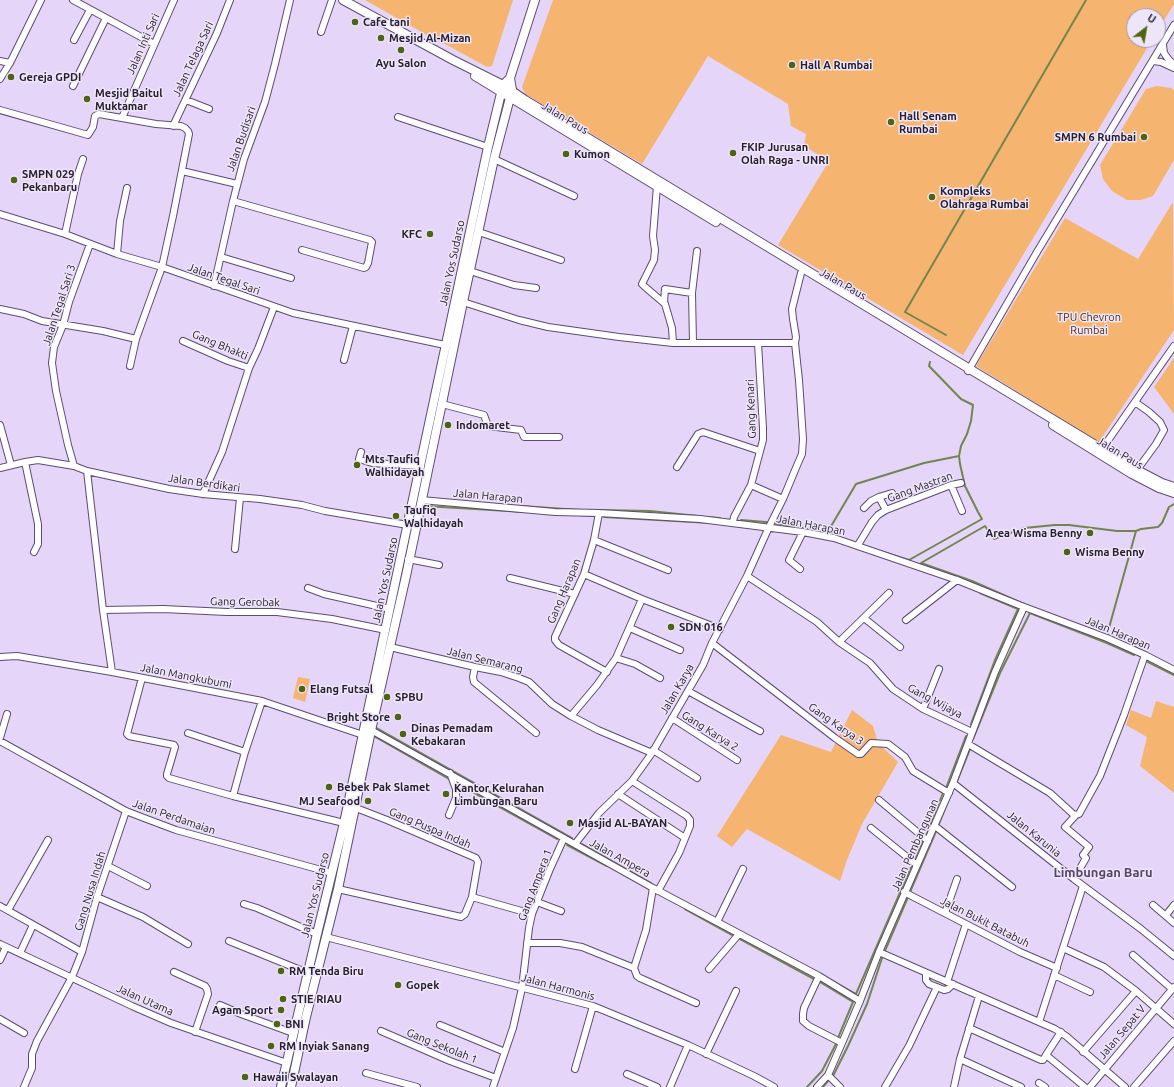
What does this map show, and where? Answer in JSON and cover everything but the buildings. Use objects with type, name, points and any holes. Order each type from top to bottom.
[{"type":"main road","name":"Jalan Paus","points":[[343,0],[538,108],[968,370],[1132,474],[1159,488],[1174,493]]},
{"type":"main road","name":"Jalan Yos Sudarso","points":[[291,1087],[338,889],[390,647],[408,525],[445,345],[468,259],[488,147],[502,89],[510,78],[535,0]]},
{"type":"main road","name":"Jalan Yos Sudarso","points":[[281,1087],[344,823],[390,608],[408,559],[470,271],[468,259],[478,232],[494,159],[511,94],[510,78]]},
{"type":"main road","name":"Jalan Paus","points":[[511,94],[657,186],[801,273],[1137,470],[1162,483],[1174,487]]},
{"type":"main road","points":[[326,894],[336,897]]},
{"type":"street","points":[[0,79],[10,63],[41,0]]},
{"type":"street","points":[[73,0],[154,44]]},
{"type":"street","name":"Jalan Inti Sari","points":[[122,118],[174,0]]},
{"type":"street","name":"Jalan Telaga Sari","points":[[173,126],[217,33],[230,0]]},
{"type":"street","name":"Jalan Budisari","points":[[214,286],[237,184],[244,159],[265,102],[290,0]]},
{"type":"street","points":[[321,32],[332,0]]},
{"type":"street","points":[[74,40],[90,10]]},
{"type":"street","points":[[73,86],[106,18]]},
{"type":"street","points":[[1166,40],[1174,25]]},
{"type":"street","points":[[968,370],[1037,252],[1161,48]]},
{"type":"street","points":[[1163,48],[1164,53],[1174,64]]},
{"type":"street","points":[[0,61],[10,63]]},
{"type":"street","points":[[1154,61],[1161,62],[1174,68]]},
{"type":"street","points":[[186,100],[209,109]]},
{"type":"street","points":[[0,110],[88,135],[93,127],[96,116],[99,114],[181,126],[188,131],[189,134],[182,171],[162,267],[136,339],[130,366]]},
{"type":"street","points":[[398,117],[488,147]]},
{"type":"street","points":[[65,234],[78,174],[83,159]]},
{"type":"street","points":[[494,159],[574,196]]},
{"type":"street","points":[[182,171],[237,184]]},
{"type":"street","points":[[657,186],[653,236],[655,250],[654,260],[642,284],[664,302]]},
{"type":"street","points":[[117,254],[120,221],[127,188]]},
{"type":"street","points":[[233,201],[370,240],[372,242],[368,263],[364,268],[302,250]]},
{"type":"street","name":"Jalan Tegal Sari","points":[[0,214],[65,234],[117,254],[162,267],[293,313],[445,345]]},
{"type":"street","points":[[478,232],[561,260]]},
{"type":"street","name":"Jalan Tegal Sari 3","points":[[74,466],[56,391],[52,363],[54,347],[64,325],[69,302],[90,244]]},
{"type":"street","points":[[693,343],[692,293],[697,250]]},
{"type":"street","points":[[221,257],[291,278]]},
{"type":"street","points":[[470,271],[514,285],[536,288]]},
{"type":"street","name":"Jalan Karya","points":[[575,844],[599,813],[632,781],[653,752],[703,665],[712,643],[747,576],[802,454],[803,439],[799,380],[795,343],[796,337],[792,309],[801,273]]},
{"type":"street","points":[[673,343],[672,328],[664,302],[664,289],[692,293]]},
{"type":"street","points":[[463,302],[519,320],[548,327],[673,343],[795,343]]},
{"type":"street","points":[[203,494],[222,452],[249,368],[274,307]]},
{"type":"street","points":[[0,309],[24,314],[42,321],[103,331],[136,339]]},
{"type":"street","points":[[344,360],[353,326]]},
{"type":"street","name":"Gang Bhakti","points":[[183,341],[228,361],[249,368]]},
{"type":"street","name":"Gang Kenari","points":[[734,520],[751,486],[763,440],[764,428],[758,343]]},
{"type":"street","points":[[1102,449],[1174,346]]},
{"type":"street","points":[[1135,402],[1160,422],[1164,430],[1156,444],[1137,470]]},
{"type":"street","points":[[442,404],[484,415],[488,426],[521,430],[524,437],[559,437]]},
{"type":"street","points":[[0,425],[11,465]]},
{"type":"street","points":[[677,467],[698,434],[703,432],[760,451]]},
{"type":"street","points":[[361,452],[359,459],[372,464],[421,466]]},
{"type":"street","name":"Jalan Berdikari","points":[[0,468],[38,460],[74,466],[87,471],[170,489],[302,505],[325,511],[408,525]]},
{"type":"street","points":[[25,462],[38,524],[38,544],[34,552]]},
{"type":"street","points":[[87,471],[103,610],[112,672]]},
{"type":"street","name":"Gang Mastran","points":[[858,546],[872,522],[878,515],[886,510],[951,485],[961,483]]},
{"type":"street","points":[[951,485],[962,511]]},
{"type":"street","points":[[751,486],[783,499]]},
{"type":"street","name":"Gang Mastran","points":[[864,508],[880,496],[892,493]]},
{"type":"street","name":"Gang Mastran","points":[[880,496],[886,510]]},
{"type":"street","points":[[235,549],[240,498]]},
{"type":"street","name":"Jalan Harapan","points":[[421,500],[555,512],[734,520],[834,538],[956,580],[1107,638],[1174,670]]},
{"type":"street","name":"Gang Harapan","points":[[599,514],[594,540],[584,574],[555,637],[555,640],[559,645],[607,672]]},
{"type":"street","points":[[800,569],[789,560],[803,532]]},
{"type":"street","points":[[594,540],[668,570]]},
{"type":"street","points":[[408,559],[439,564]]},
{"type":"street","points":[[912,564],[918,560]]},
{"type":"street","points":[[584,574],[642,599],[720,629]]},
{"type":"street","name":"Gang Wijaya","points":[[747,576],[817,622],[839,642],[870,663],[894,689],[923,708],[970,731]]},
{"type":"street","points":[[510,578],[575,594]]},
{"type":"street","points":[[906,620],[956,580]]},
{"type":"street","points":[[308,588],[324,594],[390,608]]},
{"type":"street","points":[[839,642],[889,593]]},
{"type":"street","points":[[572,716],[607,672],[616,658],[642,599]]},
{"type":"street","name":"Jalan Pembangunan","points":[[817,1087],[828,1075],[904,892],[936,827],[953,783],[971,746],[970,731],[1024,607]]},
{"type":"street","name":"Gang Gerobak","points":[[103,610],[164,609],[227,612],[277,612],[332,619],[386,630]]},
{"type":"street","points":[[864,618],[900,647]]},
{"type":"street","points":[[630,628],[680,650]]},
{"type":"street","name":"Gang Karya 3","points":[[712,643],[858,754],[861,754],[871,743],[888,744],[905,757],[913,771],[949,793]]},
{"type":"street","name":"Jalan Semarang","points":[[390,647],[501,672],[529,682],[552,704],[572,716],[598,730],[653,752],[697,778]]},
{"type":"street","name":"Jalan Mangkubumi","points":[[0,657],[17,656],[112,672],[262,701],[363,735]]},
{"type":"street","points":[[1074,879],[1086,858],[1083,855],[1089,847],[1065,827],[1076,815],[1079,814],[1100,776],[1145,656]]},
{"type":"street","points":[[616,658],[635,664],[660,678]]},
{"type":"street","points":[[475,667],[473,677],[474,682],[536,733]]},
{"type":"street","points":[[923,708],[939,668]]},
{"type":"street","points":[[142,678],[127,734],[128,736],[175,747],[167,774],[168,778],[233,796],[344,823]]},
{"type":"street","points":[[688,691],[760,731]]},
{"type":"street","points":[[233,796],[244,752],[262,701]]},
{"type":"street","points":[[0,738],[7,714]]},
{"type":"street","name":"Gang Karya 2","points":[[672,718],[737,760]]},
{"type":"street","name":"Jalan Ampera","points":[[371,730],[656,889],[819,976],[860,1001]]},
{"type":"street","points":[[188,733],[244,752]]},
{"type":"street","name":"Jalan Perdamaian","points":[[0,741],[126,811],[176,830],[332,873]]},
{"type":"street","points":[[971,746],[1050,793],[1072,814],[1076,815]]},
{"type":"street","points":[[449,815],[456,798],[456,788],[450,773]]},
{"type":"street","points":[[632,781],[687,816],[690,820],[685,838],[675,862],[656,889],[646,930],[634,968],[637,976],[640,978],[696,1003]]},
{"type":"street","name":"Jalan Karunia","points":[[953,783],[1174,956]]},
{"type":"street","points":[[618,794],[685,838]]},
{"type":"street","points":[[879,800],[928,841]]},
{"type":"street","name":"Gang Puspa Indah","points":[[338,889],[461,917],[465,914],[472,897],[478,862],[476,858],[356,808]]},
{"type":"street","name":"Gang Nusa Indah","points":[[24,1087],[32,1068],[33,1049],[36,1041],[72,977],[82,952],[126,811]]},
{"type":"street","points":[[936,827],[1012,887]]},
{"type":"street","points":[[871,828],[917,865]]},
{"type":"street","name":"Gang Ampera 1","points":[[522,988],[532,914],[564,838]]},
{"type":"street","points":[[8,910],[48,840]]},
{"type":"street","points":[[108,866],[147,886]]},
{"type":"street","points":[[717,922],[743,869]]},
{"type":"street","points":[[945,913],[957,879]]},
{"type":"street","points":[[1039,1022],[1083,886]]},
{"type":"street","name":"Jalan Bukit Batabuh","points":[[904,892],[1056,971],[1090,992]]},
{"type":"street","points":[[98,897],[143,917],[188,944]]},
{"type":"street","points":[[472,897],[532,914]]},
{"type":"street","points":[[537,902],[561,911]]},
{"type":"street","points":[[244,904],[257,908],[317,934]]},
{"type":"street","points":[[1153,905],[1174,923]]},
{"type":"street","points":[[1166,915],[1174,905]]},
{"type":"street","points":[[0,906],[82,952]]},
{"type":"street","points":[[926,973],[926,980],[929,984],[944,990],[948,989],[966,924]]},
{"type":"street","points":[[20,953],[33,925]]},
{"type":"street","points":[[709,969],[739,934]]},
{"type":"street","name":"Jalan Harmonis","points":[[326,937],[593,1006],[688,1045],[774,1087]]},
{"type":"street","points":[[229,941],[308,972]]},
{"type":"street","points":[[527,943],[560,943],[582,947],[634,968]]},
{"type":"street","name":"Jalan Utama","points":[[0,944],[145,1011],[195,1032],[287,1063]]},
{"type":"street","points":[[0,960],[6,947]]},
{"type":"street","points":[[1063,948],[1104,967],[1136,991],[1174,1024]]},
{"type":"street","points":[[879,952],[1061,1032],[1125,1087]]},
{"type":"street","points":[[1133,955],[1173,988]]},
{"type":"street","points":[[174,972],[205,986],[207,989],[208,994],[195,1032]]},
{"type":"street","points":[[819,976],[804,1008],[803,1021],[809,1026],[842,1043]]},
{"type":"street","points":[[885,1087],[909,1046],[937,987]]},
{"type":"street","points":[[493,1087],[506,1052],[522,988]]},
{"type":"street","name":"Jalan Sepat V","points":[[1090,1087],[1173,988]]},
{"type":"street","points":[[706,1054],[736,991]]},
{"type":"street","points":[[1083,1052],[1136,991]]},
{"type":"street","points":[[954,1087],[960,1059],[979,996]]},
{"type":"street","points":[[220,1005],[240,1014],[293,1033]]},
{"type":"street","points":[[575,1069],[593,1006]]},
{"type":"street","points":[[0,1019],[24,1033]]},
{"type":"street","points":[[440,1025],[506,1052]]},
{"type":"street","points":[[969,1028],[1039,1060],[1043,1060],[1061,1032]]},
{"type":"street","name":"Gang Sekolah 1","points":[[381,1031],[450,1061],[496,1078]]},
{"type":"street","points":[[1134,1087],[1174,1041]]},
{"type":"street","points":[[670,1087],[688,1045]]},
{"type":"street","points":[[1046,1055],[1085,1087]]},
{"type":"street","points":[[960,1059],[1021,1087]]},
{"type":"street","points":[[366,1073],[417,1087]]},
{"type":"street","points":[[627,1074],[657,1087]]},
{"type":"street","points":[[828,1075],[840,1087]]},
{"type":"street","points":[[1039,1083],[1045,1087]]},
{"type":"green space","points":[[365,0],[513,0],[492,66],[487,67]]},
{"type":"green space","name":"Kompleks Olahraga Rumbai","points":[[553,0],[1174,0],[1174,4],[1166,17],[1166,8],[1126,8],[1126,48],[1147,48],[963,355],[778,245],[829,161],[804,146],[806,134],[791,126],[788,104],[708,56],[642,164],[525,94],[522,87]]},
{"type":"green space","points":[[1157,86],[1171,88],[1174,90],[1174,160],[1153,196],[1141,200],[1127,200],[1112,191],[1103,179],[1100,165],[1146,89]]},
{"type":"green space","name":"TPU Chevron Rumbai","points":[[1173,202],[1174,330],[1099,442],[976,366],[1065,218],[1138,259]]},
{"type":"green space","points":[[1174,358],[1174,414],[1154,387]]},
{"type":"green space","name":"Elang Futsal","points":[[298,677],[310,679],[305,702],[293,698]]},
{"type":"green space","points":[[1156,701],[1174,707],[1174,793],[1140,766],[1147,737],[1126,725],[1131,710],[1151,718]]},
{"type":"green space","points":[[852,710],[873,726],[878,743],[898,762],[862,824],[840,881],[747,829],[732,847],[717,836],[781,735],[831,752]]},
{"type":"waterway","points":[[946,335],[905,312],[1086,0]]},
{"type":"waterway","points":[[877,550],[909,560],[982,519],[965,486],[959,456],[961,446],[971,421],[973,405],[961,399],[929,366],[930,362]]},
{"type":"waterway","points":[[827,533],[856,484],[924,463],[959,456]]},
{"type":"waterway","points":[[921,563],[985,526],[994,539],[1024,528],[1055,525],[1069,525],[1117,531],[1136,531],[1158,527],[1162,523],[1169,507],[1174,504]]},
{"type":"waterway","points":[[425,506],[524,512]]},
{"type":"waterway","points":[[521,506],[580,510]]},
{"type":"waterway","points":[[599,510],[650,511],[698,516]]},
{"type":"waterway","points":[[578,515],[594,516]]},
{"type":"waterway","points":[[604,517],[711,523]]},
{"type":"waterway","points":[[706,517],[720,518]]},
{"type":"waterway","points":[[741,520],[798,527],[832,535]]},
{"type":"waterway","points":[[1107,635],[1136,531]]},
{"type":"waterway","points":[[921,563],[972,581],[1024,604]]},
{"type":"waterway","points":[[971,724],[995,660],[1018,609],[980,593]]},
{"type":"waterway","points":[[973,739],[1000,673],[1030,613],[1134,655]]},
{"type":"waterway","points":[[1146,661],[1174,675]]},
{"type":"waterway","points":[[373,726],[572,838]]},
{"type":"waterway","points":[[372,735],[449,779]]},
{"type":"waterway","points":[[946,788],[966,736]]},
{"type":"waterway","points":[[957,781],[970,749]]},
{"type":"waterway","points":[[456,783],[557,839]]},
{"type":"waterway","points":[[927,833],[943,793]]},
{"type":"waterway","points":[[938,826],[951,794]]},
{"type":"waterway","points":[[910,892],[937,829]]},
{"type":"waterway","points":[[915,859],[923,841]]},
{"type":"waterway","points":[[582,844],[651,883]]},
{"type":"waterway","points":[[567,845],[607,866]]},
{"type":"waterway","points":[[811,969],[856,994],[912,865]]},
{"type":"waterway","points":[[884,953],[908,897]]},
{"type":"waterway","points":[[685,909],[734,936]]},
{"type":"waterway","points":[[740,939],[814,979]]},
{"type":"waterway","points":[[833,1076],[867,1004],[882,958]]},
{"type":"waterway","points":[[820,982],[853,1002],[838,1038]]},
{"type":"waterway","points":[[807,1087],[822,1071],[836,1044]]},
{"type":"waterway","points":[[823,1087],[828,1081]]},
{"type":"place","name":"Cafe tani","points":[[355,22]]},
{"type":"place","name":"Mesjid Al-Mizan","points":[[381,38]]},
{"type":"place","name":"Ayu Salon","points":[[401,50]]},
{"type":"place","name":"Hall A Rumbai","points":[[792,65]]},
{"type":"place","name":"Gereja GPDI","points":[[11,77]]},
{"type":"place","name":"Mesjid Baitul Muktamar","points":[[87,99]]},
{"type":"place","name":"Hall Senam Rumbai","points":[[891,122]]},
{"type":"place","name":"SMPN 6 Rumbai","points":[[1144,137]]},
{"type":"place","name":"FKIP Jurusan Olah Raga - UNRI","points":[[733,153]]},
{"type":"place","name":"Kumon","points":[[566,154]]},
{"type":"place","name":"SMPN 029 Pekanbaru","points":[[14,180]]},
{"type":"place","name":"Kompleks Olahraga Rumbai","points":[[932,197]]},
{"type":"place","name":"KFC","points":[[430,234]]},
{"type":"place","name":"Indomaret","points":[[448,425]]},
{"type":"place","name":"Mts Taufiq Walhidayah","points":[[357,465]]},
{"type":"place","name":"Taufiq Walhidayah","points":[[396,516]]},
{"type":"place","name":"Area Wisma Benny","points":[[1090,533]]},
{"type":"place","name":"Wisma Benny","points":[[1067,552]]},
{"type":"place","name":"SDN 016","points":[[671,627]]},
{"type":"place","name":"Elang Futsal","points":[[302,689]]},
{"type":"place","name":"SPBU","points":[[387,697]]},
{"type":"place","name":"Bright Store","points":[[398,717]]},
{"type":"place","name":"Dinas Pemadam Kebakaran","points":[[403,734]]},
{"type":"place","name":"Bebek Pak Slamet","points":[[329,787]]},
{"type":"place","name":"Kantor Kelurahan Limbungan Baru","points":[[446,794]]},
{"type":"place","name":"MJ Seafood","points":[[368,801]]},
{"type":"place","name":"Masjid AL-BAYAN","points":[[570,823]]},
{"type":"place","name":"RM Tenda Biru","points":[[281,971]]},
{"type":"place","name":"Gopek","points":[[398,985]]},
{"type":"place","name":"STIE RIAU","points":[[283,999]]},
{"type":"place","name":"Agam Sport","points":[[281,1010]]},
{"type":"place","name":"BNI","points":[[277,1024]]},
{"type":"place","name":"RM Inyiak Sanang","points":[[271,1046]]},
{"type":"place","name":"Hawaii Swalayan","points":[[245,1077]]},
{"type":"district","name":"Limbungan Baru","points":[[1103,873]]}]
